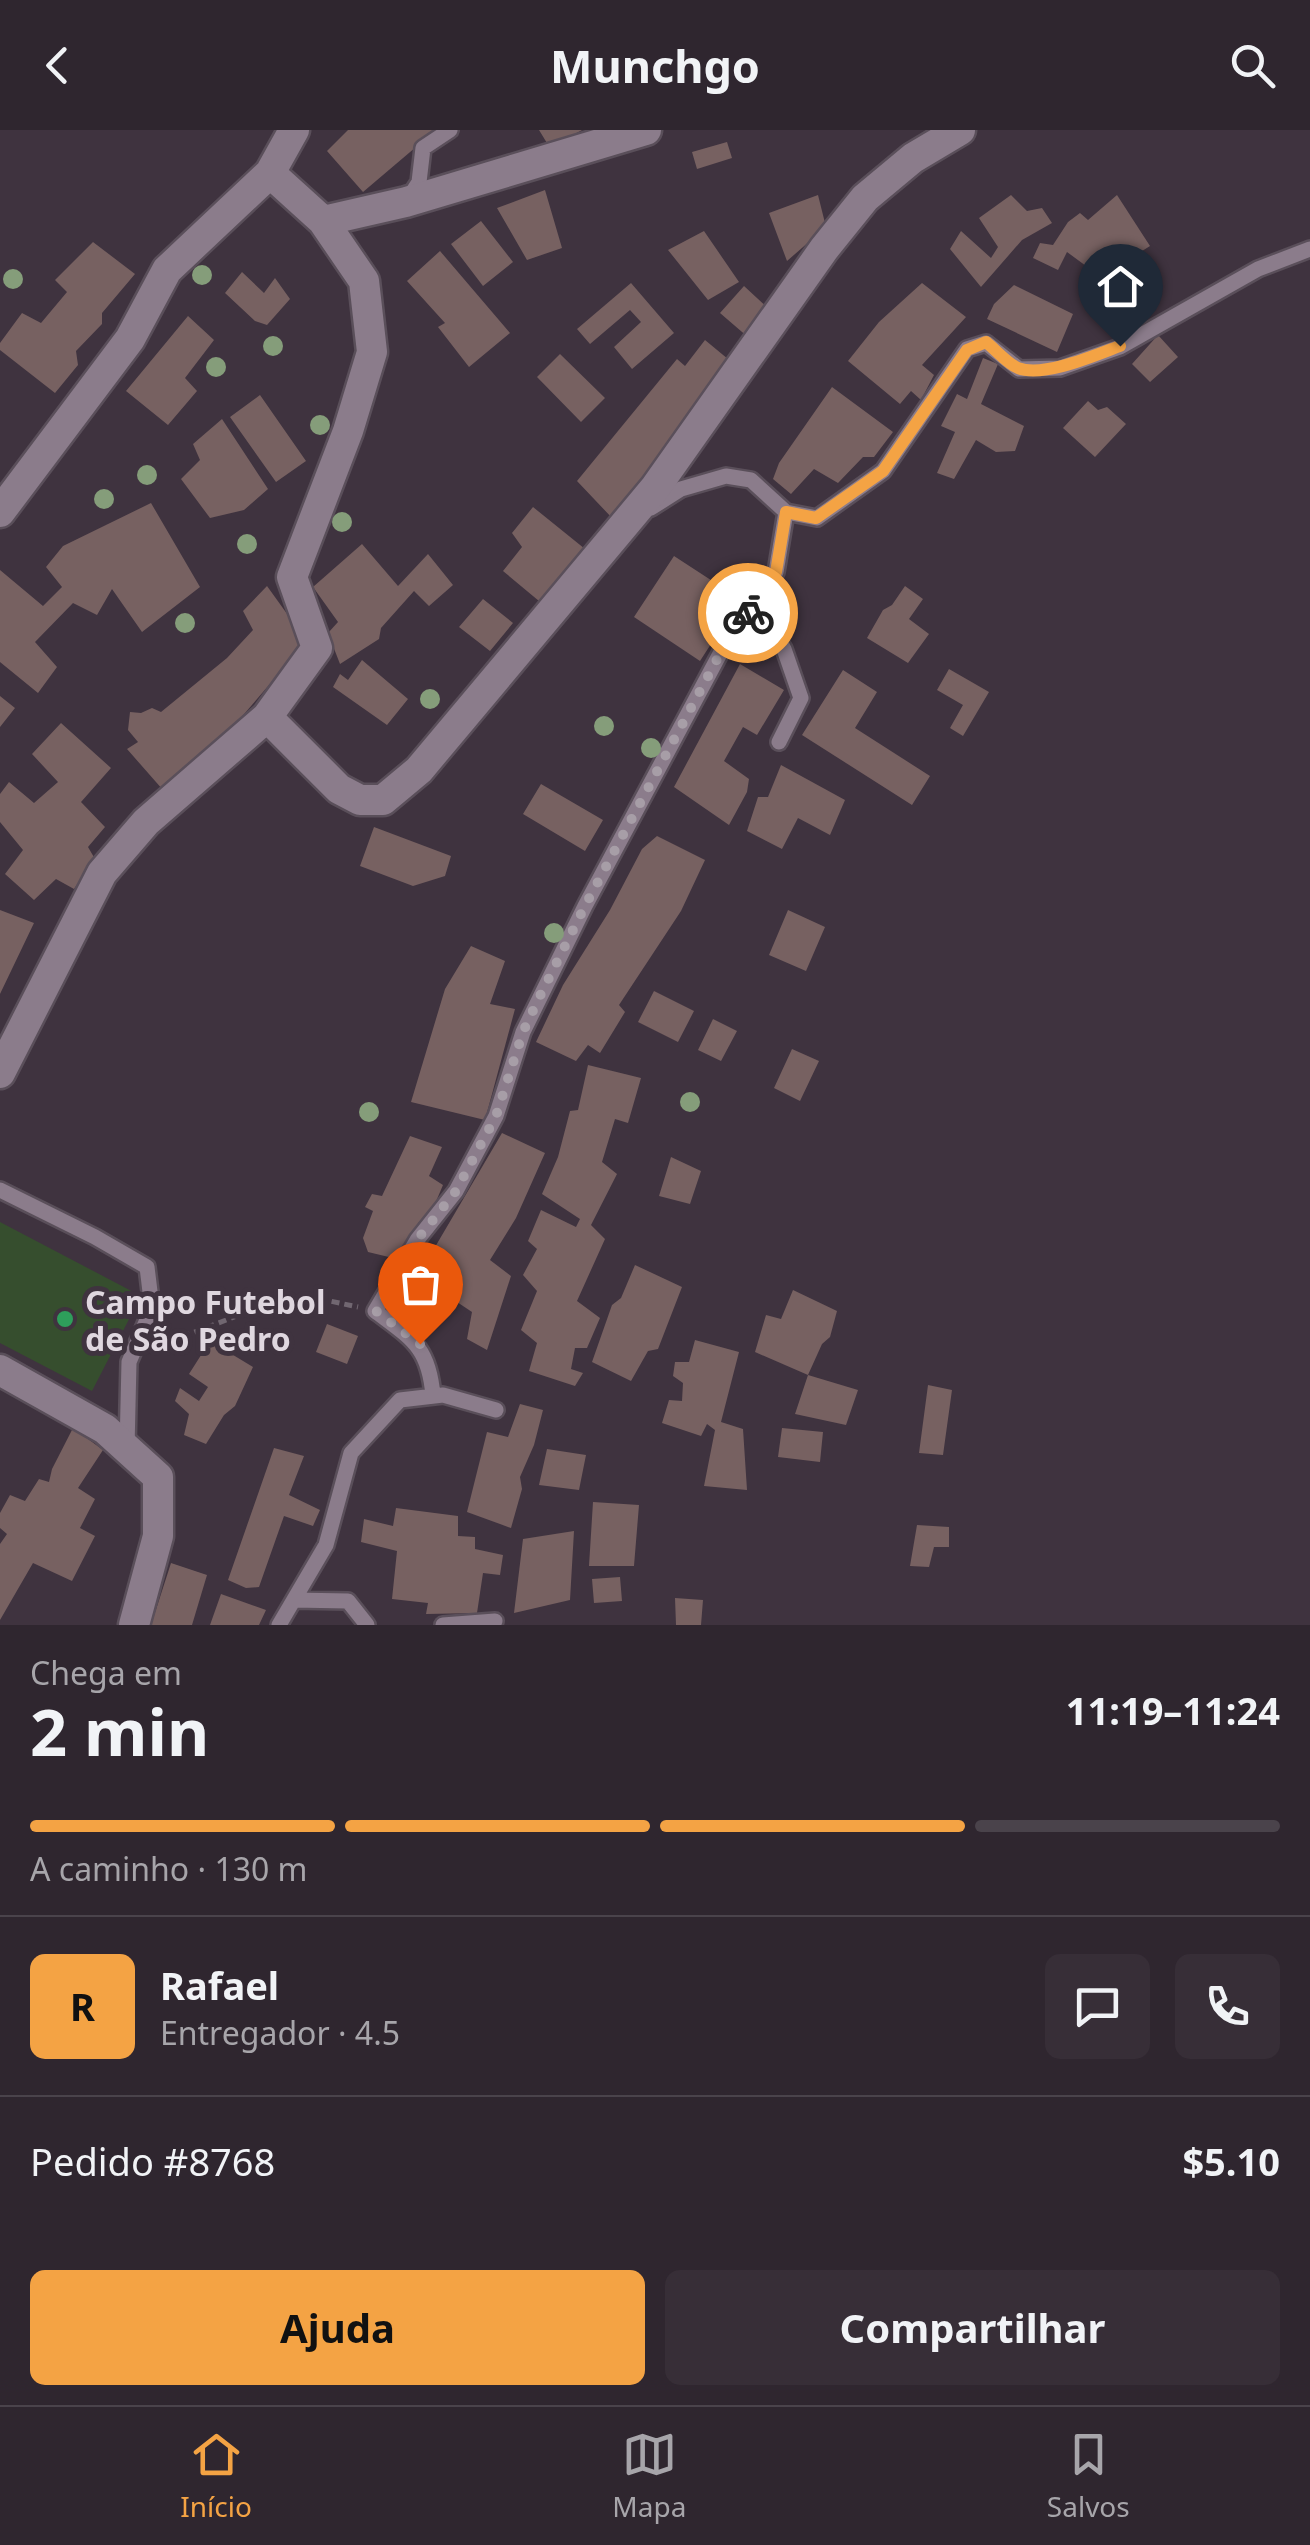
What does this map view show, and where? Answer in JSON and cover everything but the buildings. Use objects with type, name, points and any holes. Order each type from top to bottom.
[{"type":"street","points":[[0,512],[130,339],[167,270],[270,173],[294,130]]},
{"type":"street","points":[[323,220],[406,202],[646,130]]},
{"type":"street","points":[[267,716],[339,790],[360,800],[383,800],[419,770],[626,524],[865,198],[913,158],[960,130]]},
{"type":"street","points":[[0,1073],[102,873],[146,822],[267,716],[318,648],[292,577],[348,431],[372,352],[364,281],[323,220],[270,173]]},
{"type":"street","points":[[0,1370],[106,1428],[158,1477],[158,1536],[134,1625]]},
{"type":"lane","points":[[406,202],[419,182],[423,148],[450,130]]},
{"type":"lane","points":[[626,524],[681,489],[726,476],[751,480],[786,512],[816,518],[883,471],[967,350],[986,342],[1019,368],[1060,368],[1120,346],[1258,269],[1310,249]]},
{"type":"lane","points":[[433,1396],[431,1370],[420,1344],[376,1311],[417,1240],[456,1191],[496,1116],[523,1032],[585,906],[722,650],[776,572],[786,512]]},
{"type":"lane","points":[[756,602],[784,649],[801,698],[780,742]]},
{"type":"lane","points":[[0,1190],[147,1267],[152,1308],[129,1362],[126,1448]]},
{"type":"lane","points":[[279,1625],[326,1544],[351,1453],[400,1400],[443,1394],[496,1410]]},
{"type":"lane","points":[[294,1600],[348,1600],[367,1625]]},
{"type":"lane","points":[[443,1625],[494,1622]]},
{"type":"path","points":[[129,1362],[149,1350],[242,1314],[311,1297],[376,1311]]},
{"type":"green space","name":"Campo Futebol de São Pedro","points":[[0,1222],[141,1296],[92,1391],[0,1343]]},
{"type":"way so far","points":[[420,1344],[376,1311],[417,1240],[456,1191],[496,1116],[523,1032],[585,906],[722,650],[748,613]]},
{"type":"place","name":"Campo Futebol de São Pedro","points":[[65,1319]]},
{"type":"route","points":[[748,613],[776,572],[786,512],[816,518],[883,471],[967,350],[986,342],[1019,368],[1060,368],[1120,346]]}]
